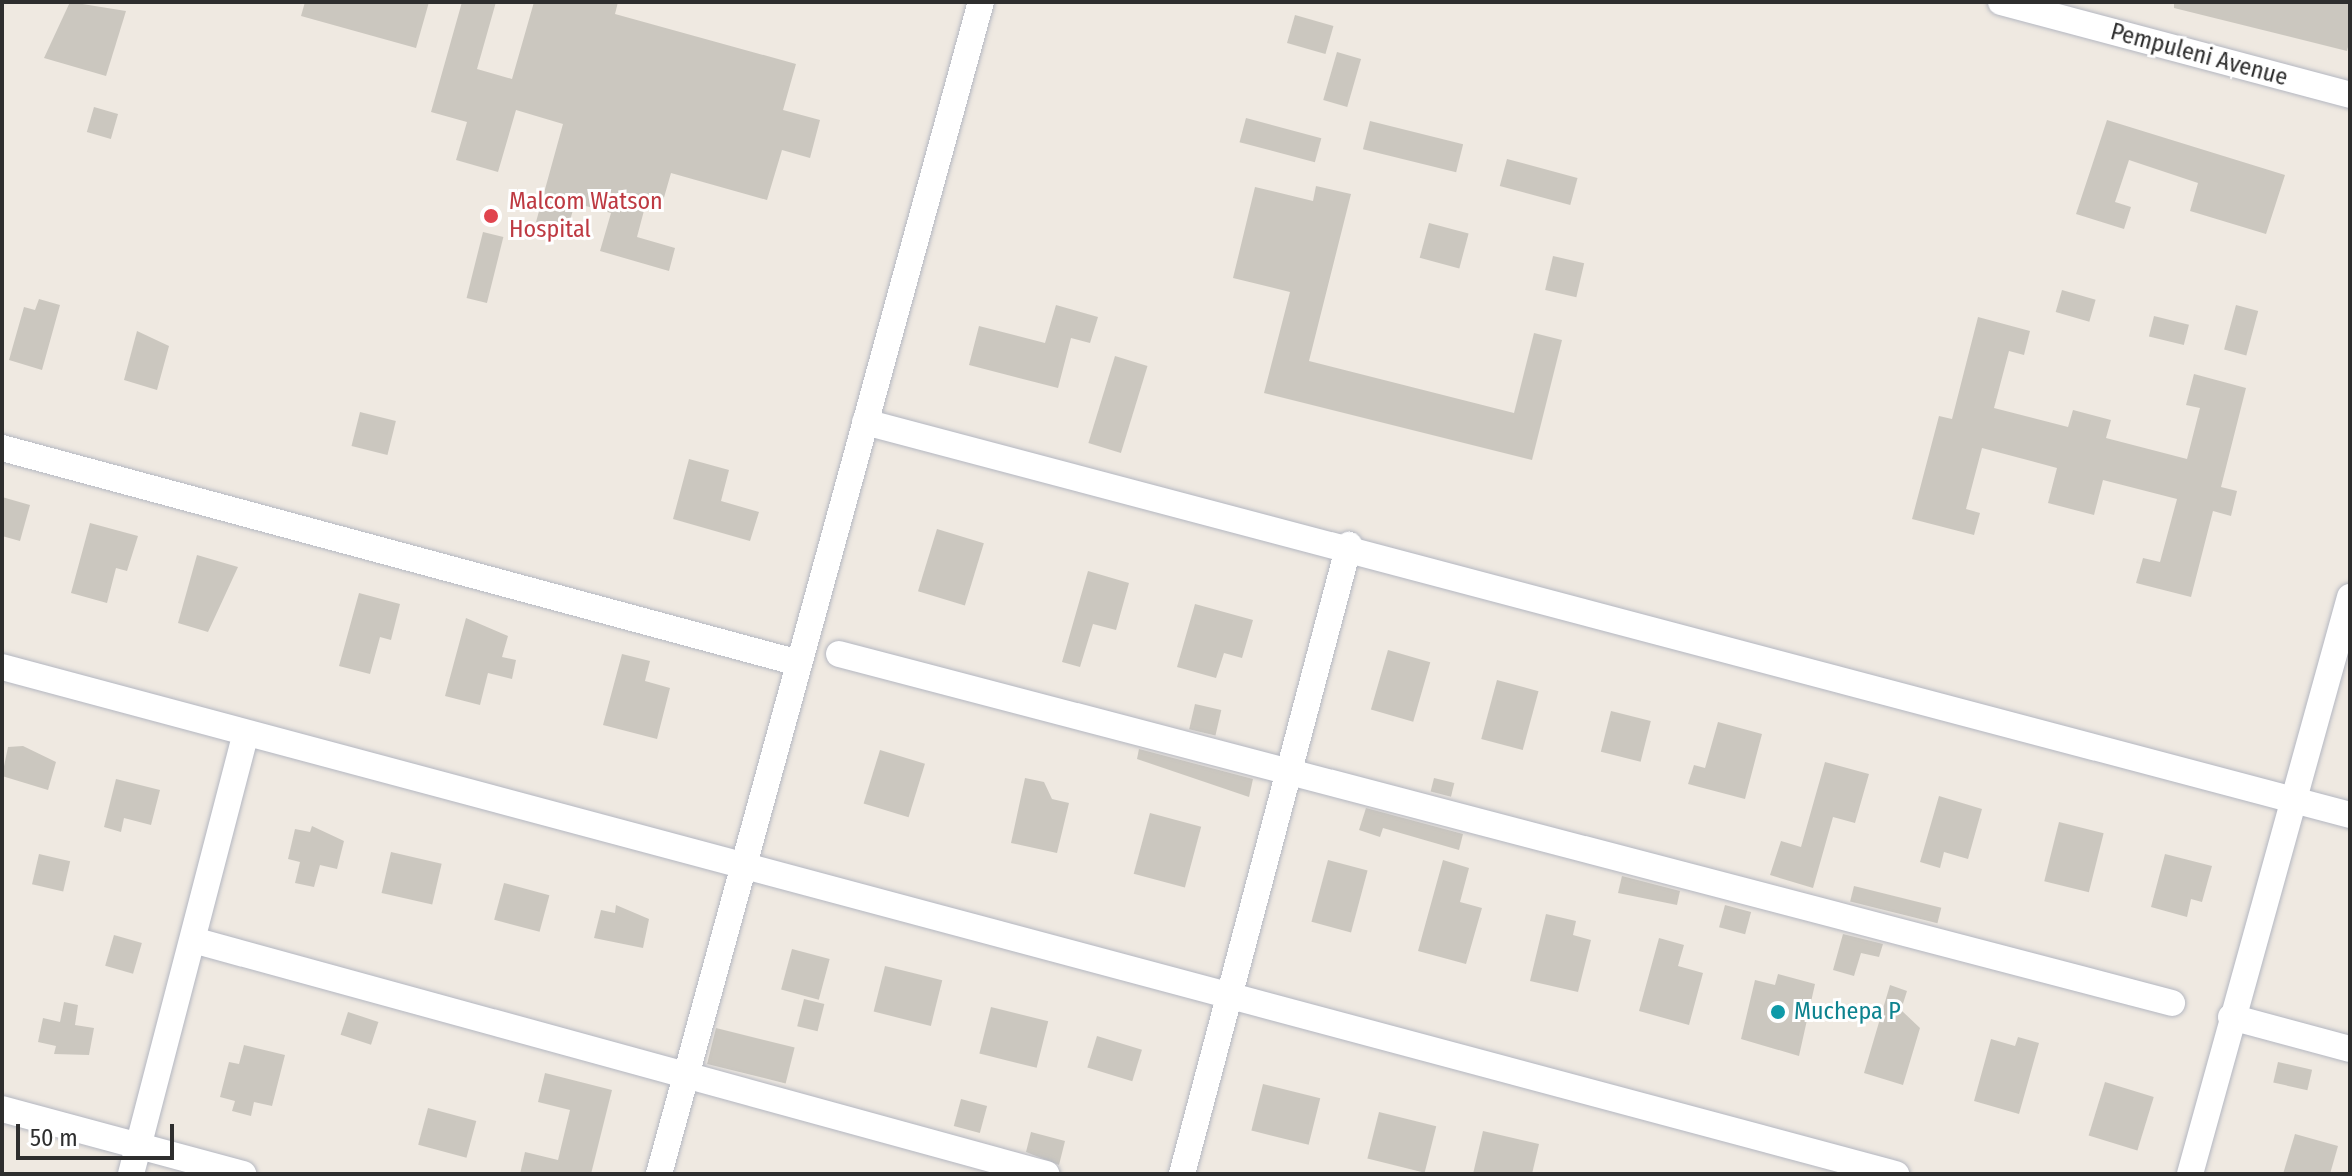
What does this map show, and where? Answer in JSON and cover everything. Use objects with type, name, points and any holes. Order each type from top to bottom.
[{"type":"street","points":[[659,1174],[981,2]]},
{"type":"street","name":"Pempuleni Avenue","points":[[2001,2],[2029,6],[2350,95]]},
{"type":"street","points":[[865,422],[1349,545],[2350,815]]},
{"type":"street","points":[[2,448],[799,663]]},
{"type":"street","points":[[1182,1174],[1349,545]]},
{"type":"street","points":[[2190,1174],[2231,1017],[2296,800],[2350,597]]},
{"type":"street","points":[[839,654],[2172,1003]]},
{"type":"street","points":[[2,667],[245,736],[1896,1174]]},
{"type":"street","points":[[131,1174],[245,736]]},
{"type":"street","points":[[193,940],[685,1079],[1046,1174]]},
{"type":"street","points":[[2231,1017],[2350,1049]]},
{"type":"street","points":[[2,1109],[243,1174]]},
{"type":"building","points":[[70,2],[126,11],[106,76],[44,58]]},
{"type":"building","points":[[305,2],[429,2],[416,48],[301,16]]},
{"type":"building","points":[[462,2],[496,2],[477,69],[512,79],[534,2],[618,2],[615,14],[796,64],[783,110],[820,120],[810,158],[782,150],[767,200],[671,173],[661,208],[646,203],[637,237],[675,248],[669,271],[600,251],[611,213],[575,203],[567,231],[536,222],[563,124],[516,110],[498,172],[456,160],[467,122],[431,112]]},
{"type":"building","points":[[2174,2],[2350,2],[2350,39],[2347,51],[2174,8]]},
{"type":"building","points":[[1295,15],[1333,26],[1325,54],[1287,43]]},
{"type":"building","points":[[1337,52],[1361,59],[1347,107],[1323,100]]},
{"type":"building","points":[[94,107],[118,114],[111,139],[87,132]]},
{"type":"building","points":[[1246,118],[1321,138],[1315,162],[1240,142]]},
{"type":"building","points":[[2107,120],[2285,175],[2266,234],[2190,211],[2198,183],[2129,160],[2115,202],[2131,207],[2124,229],[2076,214]]},
{"type":"building","points":[[1370,121],[1463,144],[1456,172],[1363,149]]},
{"type":"building","points":[[1507,159],[1578,178],[1570,205],[1500,186]]},
{"type":"building","points":[[1316,186],[1351,194],[1309,361],[1514,413],[1534,333],[1562,340],[1532,460],[1264,393],[1290,292],[1233,278],[1255,187],[1313,201]]},
{"type":"building","points":[[1429,223],[1469,234],[1459,268],[1420,258]]},
{"type":"building","points":[[483,232],[503,237],[487,303],[467,298]]},
{"type":"building","points":[[1553,256],[1584,263],[1576,297],[1545,290]]},
{"type":"building","points":[[2062,290],[2096,300],[2089,322],[2056,312]]},
{"type":"building","points":[[39,299],[60,305],[42,370],[9,360],[24,307],[35,310]]},
{"type":"building","points":[[1056,305],[1098,317],[1090,343],[1071,338],[1058,388],[969,365],[979,326],[1045,343]]},
{"type":"building","points":[[2236,305],[2258,311],[2246,355],[2224,349]]},
{"type":"building","points":[[2154,316],[2189,325],[2184,345],[2149,336]]},
{"type":"building","points":[[1978,317],[2030,331],[2024,355],[2009,351],[1994,408],[2068,427],[2073,410],[2111,420],[2106,438],[2187,459],[2200,408],[2186,405],[2194,374],[2246,388],[2221,487],[2237,491],[2231,516],[2213,511],[2191,597],[2136,583],[2143,558],[2160,562],[2177,499],[2103,480],[2094,515],[2048,503],[2057,468],[1982,448],[1966,509],[1980,513],[1974,535],[1912,519],[1939,416],[1952,419]]},
{"type":"building","points":[[137,331],[169,346],[157,390],[124,380]]},
{"type":"building","points":[[1115,356],[1148,366],[1121,453],[1088,443]]},
{"type":"building","points":[[360,412],[396,421],[387,455],[352,446]]},
{"type":"building","points":[[689,459],[729,470],[721,501],[759,512],[750,541],[673,519]]},
{"type":"building","points":[[2,497],[30,505],[20,541],[2,536]]},
{"type":"building","points":[[90,523],[138,536],[127,571],[116,568],[107,603],[71,593]]},
{"type":"building","points":[[937,529],[984,543],[965,605],[918,591]]},
{"type":"building","points":[[197,555],[238,567],[208,632],[178,623]]},
{"type":"building","points":[[1088,571],[1129,583],[1116,630],[1093,624],[1080,667],[1062,662]]},
{"type":"building","points":[[359,593],[400,604],[391,640],[380,637],[370,674],[339,666]]},
{"type":"building","points":[[1195,604],[1253,620],[1242,658],[1224,653],[1216,678],[1177,667]]},
{"type":"building","points":[[466,618],[508,636],[502,657],[516,660],[512,679],[488,673],[480,705],[445,696]]},
{"type":"building","points":[[1388,650],[1430,662],[1413,722],[1371,710]]},
{"type":"building","points":[[622,654],[650,661],[645,681],[670,688],[657,739],[603,725]]},
{"type":"building","points":[[1497,680],[1539,691],[1523,750],[1481,739]]},
{"type":"building","points":[[1195,704],[1221,710],[1215,735],[1189,729]]},
{"type":"building","points":[[1611,711],[1651,721],[1641,762],[1601,752]]},
{"type":"building","points":[[1718,722],[1762,734],[1745,799],[1688,784],[1694,765],[1705,768]]},
{"type":"building","points":[[23,746],[56,762],[48,790],[2,776],[8,747]]},
{"type":"building","points":[[1139,749],[1253,779],[1249,797],[1137,759]]},
{"type":"building","points":[[880,750],[925,764],[909,817],[864,804]]},
{"type":"building","points":[[1825,762],[1869,774],[1855,823],[1833,817],[1813,888],[1770,875],[1781,841],[1801,847]]},
{"type":"building","points":[[1025,778],[1044,782],[1052,799],[1069,803],[1057,853],[1011,843]]},
{"type":"building","points":[[1434,778],[1454,783],[1451,797],[1431,792]]},
{"type":"building","points":[[116,779],[160,790],[151,825],[124,818],[121,832],[104,827]]},
{"type":"building","points":[[1939,796],[1982,809],[1968,859],[1944,852],[1940,868],[1920,862]]},
{"type":"building","points":[[1366,808],[1463,834],[1459,850],[1383,828],[1380,837],[1359,830]]},
{"type":"building","points":[[1150,813],[1201,827],[1185,888],[1134,874]]},
{"type":"building","points":[[2059,822],[2104,833],[2089,892],[2044,881]]},
{"type":"building","points":[[312,826],[344,841],[337,869],[320,865],[314,887],[295,883],[300,862],[288,859],[295,829],[310,832]]},
{"type":"building","points":[[391,852],[442,864],[432,905],[382,893]]},
{"type":"building","points":[[39,854],[70,861],[63,891],[32,884]]},
{"type":"building","points":[[2165,854],[2212,866],[2202,902],[2191,899],[2187,917],[2151,907]]},
{"type":"building","points":[[1328,860],[1368,871],[1351,932],[1311,922]]},
{"type":"building","points":[[1443,860],[1469,868],[1460,902],[1482,908],[1466,964],[1418,951]]},
{"type":"building","points":[[1622,876],[1680,891],[1677,905],[1618,893]]},
{"type":"building","points":[[504,883],[549,895],[540,932],[494,920]]},
{"type":"building","points":[[1854,886],[1941,908],[1937,923],[1850,902]]},
{"type":"building","points":[[616,905],[649,919],[643,948],[594,938],[601,910],[615,913]]},
{"type":"building","points":[[1725,905],[1751,912],[1745,934],[1719,927]]},
{"type":"building","points":[[1546,914],[1576,921],[1573,935],[1591,940],[1578,992],[1530,981]]},
{"type":"building","points":[[1843,934],[1883,944],[1879,957],[1861,953],[1854,976],[1833,970]]},
{"type":"building","points":[[114,935],[142,943],[133,974],[105,966]]},
{"type":"building","points":[[1659,938],[1684,945],[1678,966],[1703,973],[1689,1025],[1639,1011]]},
{"type":"building","points":[[792,949],[830,959],[819,1000],[781,990]]},
{"type":"building","points":[[885,966],[942,980],[931,1026],[874,1012]]},
{"type":"building","name":"Muchepa P","points":[[1778,974],[1815,984],[1799,1056],[1741,1039],[1755,980],[1775,985]]},
{"type":"building","points":[[1890,985],[1907,991],[1901,1010],[1920,1028],[1903,1085],[1864,1073]]},
{"type":"building","points":[[804,999],[824,1004],[818,1031],[797,1026]]},
{"type":"building","points":[[64,1002],[78,1005],[75,1025],[94,1028],[89,1055],[54,1054],[56,1046],[38,1042],[43,1018],[60,1022]]},
{"type":"building","points":[[991,1007],[1048,1021],[1037,1068],[979,1054]]},
{"type":"building","points":[[348,1012],[378,1022],[371,1045],[341,1035]]},
{"type":"building","points":[[716,1028],[795,1048],[786,1083],[707,1064]]},
{"type":"building","points":[[1097,1036],[1142,1050],[1132,1081],[1087,1068]]},
{"type":"building","points":[[2018,1037],[2039,1043],[2019,1114],[1974,1101],[1991,1039],[2015,1046]]},
{"type":"building","points":[[244,1045],[285,1055],[272,1106],[254,1102],[251,1116],[232,1111],[235,1101],[220,1097],[229,1062],[239,1064]]},
{"type":"building","points":[[2278,1062],[2312,1070],[2307,1090],[2273,1082]]},
{"type":"building","points":[[545,1073],[612,1090],[591,1174],[520,1174],[525,1152],[558,1160],[570,1110],[538,1102]]},
{"type":"building","points":[[2105,1082],[2154,1097],[2137,1150],[2089,1136]]},
{"type":"building","points":[[1263,1084],[1320,1098],[1309,1145],[1251,1131]]},
{"type":"building","points":[[961,1099],[987,1106],[980,1133],[954,1126]]},
{"type":"building","points":[[428,1108],[476,1121],[466,1158],[418,1145]]},
{"type":"building","points":[[1379,1112],[1436,1126],[1425,1173],[1367,1159]]},
{"type":"building","points":[[1483,1131],[1539,1144],[1532,1174],[1473,1174]]},
{"type":"building","points":[[1031,1132],[1065,1141],[1059,1165],[1026,1152]]},
{"type":"building","points":[[2295,1134],[2338,1146],[2330,1174],[2283,1174]]},
{"type":"place","name":"Malcom Watson Hospital","points":[[491,216]]},
{"type":"place","name":"Muchepa P","points":[[1778,1012]]}]
